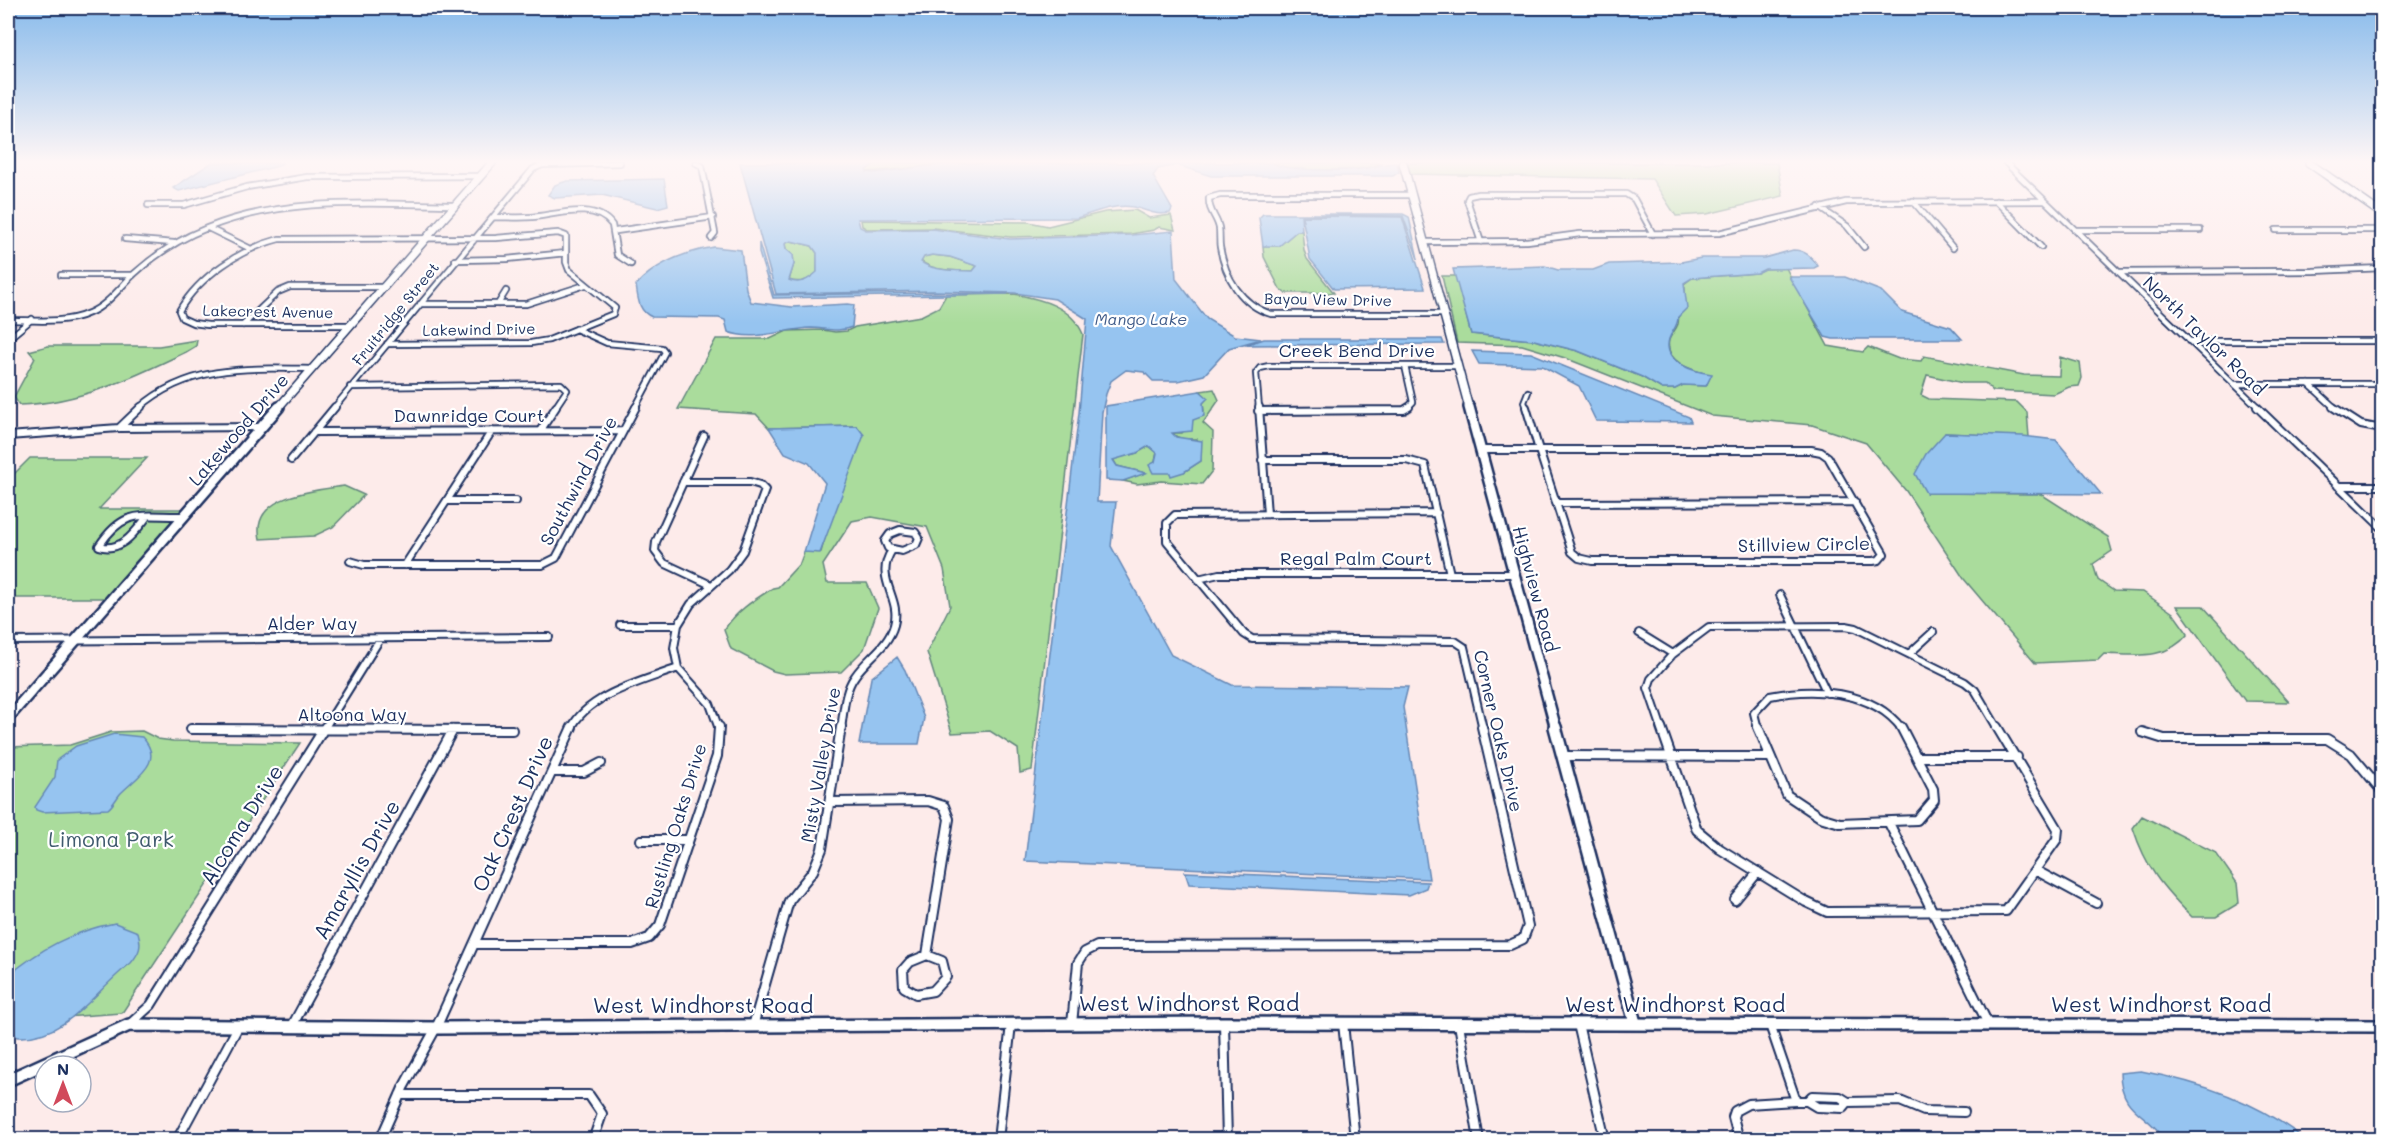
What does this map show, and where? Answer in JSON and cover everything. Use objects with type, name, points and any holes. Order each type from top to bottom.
[{"type":"street","points":[[8,320],[75,318],[92,312],[175,243],[208,228],[243,217]]},
{"type":"street","name":"Lakewood Drive","points":[[8,718],[446,217]]},
{"type":"street","points":[[494,217],[505,217]]},
{"type":"street","name":"Fruitridge Street","points":[[291,460],[473,238],[494,217]]},
{"type":"street","points":[[603,217],[616,231],[617,255],[631,264]]},
{"type":"street","points":[[616,231],[712,217],[715,233],[711,238]]},
{"type":"street","name":"Bayou View Drive","points":[[1211,217],[1219,228],[1222,257],[1228,274],[1248,305],[1257,311],[1271,314],[1443,314]]},
{"type":"street","name":"Highview Road","points":[[1418,217],[1635,1023]]},
{"type":"street","points":[[1473,217],[1481,242]]},
{"type":"street","points":[[1644,217],[1653,234]]},
{"type":"street","points":[[1425,242],[1537,241],[1571,234],[1727,232],[1784,217]]},
{"type":"street","points":[[1834,217],[1847,225],[1864,248]]},
{"type":"street","points":[[1926,217],[1953,248]]},
{"type":"street","points":[[2011,217],[2041,247]]},
{"type":"street","name":"North Taylor Road","points":[[2062,217],[2382,528]]},
{"type":"street","points":[[208,228],[249,248]]},
{"type":"street","points":[[2076,230],[2200,230]]},
{"type":"street","points":[[2276,230],[2382,230]]},
{"type":"street","name":"Lakewind Drive","points":[[387,344],[531,343],[549,340],[613,314],[615,308],[570,270],[566,253],[566,236],[558,233],[426,238]]},
{"type":"street","name":"Lakecrest Avenue","points":[[350,326],[193,323],[182,318],[179,311],[185,300],[228,260],[249,248],[290,238],[426,238]]},
{"type":"street","points":[[125,239],[175,243]]},
{"type":"street","points":[[455,260],[507,259],[566,253]]},
{"type":"street","points":[[2118,272],[2313,271],[2382,268]]},
{"type":"street","points":[[62,275],[134,275]]},
{"type":"street","points":[[420,304],[526,304],[585,285]]},
{"type":"street","points":[[243,325],[278,292],[290,287],[384,287]]},
{"type":"street","points":[[498,304],[506,291]]},
{"type":"street","points":[[8,339],[32,319]]},
{"type":"street","name":"Southwind Drive","points":[[350,561],[364,565],[542,565],[556,558],[665,352],[662,348],[628,347],[605,343],[586,336],[576,329]]},
{"type":"street","points":[[2189,341],[2382,341]]},
{"type":"street","points":[[1258,411],[1396,411],[1409,408],[1413,402],[1405,366]]},
{"type":"street","name":"Creek Bend Drive","points":[[1267,514],[1256,373],[1264,367],[1458,366]]},
{"type":"street","points":[[119,428],[151,396],[199,372],[312,369]]},
{"type":"street","points":[[350,387],[561,384],[567,390],[540,431]]},
{"type":"street","points":[[2234,384],[2382,384]]},
{"type":"street","points":[[2309,384],[2356,424],[2372,429],[2382,429]]},
{"type":"street","points":[[1527,392],[1524,402],[1539,450]]},
{"type":"street","points":[[8,436],[119,428],[262,427]]},
{"type":"street","points":[[405,565],[492,431]]},
{"type":"street","name":"Dawnridge Court","points":[[314,432],[623,431]]},
{"type":"street","points":[[704,436],[656,542],[655,552],[664,563],[711,585]]},
{"type":"street","name":"Stillview Circle","points":[[1481,450],[1539,450],[1816,450],[1828,457],[1884,550],[1884,554],[1879,560],[1584,560],[1572,552],[1539,450]]},
{"type":"street","points":[[1262,460],[1420,462],[1428,469],[1450,574]]},
{"type":"street","points":[[678,669],[674,648],[678,625],[691,604],[729,570],[743,552],[765,490],[760,485],[750,482],[683,482]]},
{"type":"street","points":[[2338,486],[2382,486]]},
{"type":"street","points":[[447,501],[516,501]]},
{"type":"street","points":[[1556,503],[1855,502]]},
{"type":"street","name":"Corner Oaks Drive","points":[[1072,1023],[1078,963],[1084,952],[1097,946],[1510,945],[1517,943],[1527,933],[1528,926],[1464,647],[1455,641],[1447,640],[1257,640],[1244,634],[1168,545],[1166,523],[1170,517],[1181,515],[1437,513]]},
{"type":"street","points":[[147,517],[122,544],[115,548],[99,546],[122,519],[147,517],[184,516]]},
{"type":"street","name":"Misty Valley Drive","points":[[906,530],[918,535],[918,542],[912,548],[902,551],[892,550],[885,541],[890,534],[906,530]]},
{"type":"street","name":"Misty Valley Drive","points":[[753,1026],[789,901],[813,871],[822,849],[847,691],[856,673],[888,639],[896,620],[893,603],[883,578],[887,555],[892,550]]},
{"type":"street","name":"Regal Palm Court","points":[[1198,579],[1219,574],[1514,574]]},
{"type":"street","points":[[1780,595],[1827,693]]},
{"type":"street","points":[[620,625],[678,625]]},
{"type":"street","points":[[1795,626],[1856,628],[1965,682],[1975,690],[2058,829],[2057,839],[2006,911],[1827,912],[1811,905],[1758,872],[1697,830],[1648,688],[1651,680],[1672,654],[1709,627],[1795,626]]},
{"type":"street","points":[[1909,654],[1933,632]]},
{"type":"street","points":[[1639,633],[1672,654]]},
{"type":"street","name":"Alder Way","points":[[8,641],[549,637]]},
{"type":"street","name":"Alcoma Drive","points":[[129,1025],[151,1005],[380,639]]},
{"type":"street","name":"Oak Crest Drive","points":[[380,1140],[400,1095],[436,1028],[574,723],[589,706],[607,696],[678,669]]},
{"type":"street","name":"Rustling Oaks Drive","points":[[474,944],[632,944],[642,942],[656,933],[717,756],[720,731],[710,704],[678,669]]},
{"type":"street","points":[[1785,693],[1827,693],[1855,695],[1888,712],[1899,723],[1933,789],[1934,800],[1917,820],[1889,823],[1840,823],[1820,817],[1787,795],[1756,723],[1754,713],[1770,696],[1785,693]]},
{"type":"street","name":"Altoona Way","points":[[190,729],[512,730]]},
{"type":"street","name":"Amaryllis Drive","points":[[292,1027],[453,730]]},
{"type":"street","points":[[2142,732],[2164,739],[2327,739],[2344,747],[2382,791]]},
{"type":"street","points":[[1563,756],[1770,757]]},
{"type":"street","points":[[1917,757],[2017,758]]},
{"type":"street","points":[[552,772],[584,772],[601,763]]},
{"type":"street","points":[[831,802],[928,801],[944,806],[949,819],[927,955]]},
{"type":"street","points":[[1889,823],[1988,1024]]},
{"type":"street","points":[[641,840],[688,840]]},
{"type":"street","points":[[2035,870],[2096,903]]},
{"type":"street","points":[[1735,900],[1758,872]]},
{"type":"street","points":[[927,955],[940,959],[945,964],[946,977],[943,984],[930,993],[915,994],[904,987],[901,975],[907,963],[927,955]]},
{"type":"street","points":[[999,1140],[1011,1023]]},
{"type":"street","name":"West Windhorst Road","points":[[8,1080],[129,1025],[436,1028],[1011,1023],[2382,1026]]},
{"type":"street","points":[[1224,1023],[1227,1140]]},
{"type":"street","points":[[1343,1023],[1355,1140]]},
{"type":"street","points":[[1460,1023],[1479,1140]]},
{"type":"street","points":[[1577,1024],[1605,1140]]},
{"type":"street","points":[[1770,1025],[1796,1101]]},
{"type":"street","points":[[177,1140],[238,1026]]},
{"type":"street","points":[[400,1095],[590,1095],[602,1114],[593,1140]]},
{"type":"street","points":[[1739,1140],[1733,1117],[1735,1111],[1748,1104],[1807,1101],[1817,1107],[1843,1108],[1848,1102],[1900,1101],[1924,1111],[1964,1112]]},
{"type":"green space","points":[[1087,217],[1171,217],[1175,230],[1159,227],[1131,234],[1010,237],[933,228],[867,229],[862,226],[861,220],[1029,222],[1048,226]]},
{"type":"green space","points":[[1297,231],[1302,231],[1307,259],[1334,293],[1285,293],[1280,289],[1264,257],[1263,246],[1279,246]]},
{"type":"green space","points":[[791,241],[812,246],[817,253],[817,273],[804,281],[789,280],[794,264],[793,255],[786,249],[785,243]]},
{"type":"green space","points":[[932,255],[950,257],[977,266],[973,271],[938,269],[921,261],[923,257]]},
{"type":"green space","points":[[1786,268],[1828,346],[1863,352],[1868,347],[1899,359],[1921,361],[1924,356],[2024,375],[2059,376],[2060,357],[2080,363],[2082,378],[2079,386],[2069,387],[2054,394],[1993,391],[1985,383],[1963,383],[1927,375],[1921,395],[1929,399],[2017,402],[2027,412],[2029,437],[1945,433],[1927,493],[2041,494],[2108,537],[2112,551],[2093,564],[2098,580],[2114,591],[2143,592],[2173,613],[2188,634],[2170,649],[2160,652],[2138,655],[2104,654],[2098,660],[2035,663],[1964,579],[1906,491],[1866,443],[1812,425],[1712,416],[1565,358],[1522,345],[1457,343],[1442,276],[1456,276],[1471,334],[1534,340],[1578,351],[1642,377],[1662,389],[1675,389],[1683,385],[1706,386],[1711,375],[1682,365],[1671,355],[1669,340],[1678,324],[1679,312],[1685,297],[1684,284],[1692,278],[1757,273],[1765,269]]},
{"type":"green space","points":[[1014,294],[1045,301],[1063,310],[1078,324],[1083,334],[1032,770],[1020,773],[1018,749],[990,731],[952,733],[927,652],[950,606],[944,569],[927,527],[872,517],[852,521],[823,565],[827,583],[867,583],[878,608],[864,649],[841,672],[785,674],[773,671],[731,649],[724,630],[734,617],[753,601],[778,587],[800,563],[804,552],[821,552],[857,426],[769,428],[756,414],[678,409],[716,339],[770,339],[787,331],[847,331],[855,327],[921,316],[939,307],[946,295]]},
{"type":"green space","points":[[197,340],[196,346],[186,352],[105,388],[63,400],[41,403],[19,405],[14,397],[35,358],[29,351],[48,346],[159,346]]},
{"type":"green space","points":[[1214,389],[1219,400],[1203,423],[1213,432],[1212,471],[1202,484],[1161,481],[1137,484],[1123,481],[1145,473],[1117,466],[1113,459],[1137,453],[1149,446],[1157,452],[1155,462],[1184,472],[1201,461],[1197,439],[1180,438],[1172,433],[1182,433],[1204,411],[1203,403],[1207,398],[1200,391]]},
{"type":"green space","points":[[30,458],[147,458],[99,509],[187,509],[109,598],[8,598],[8,506],[10,502],[8,500],[8,480]]},
{"type":"green space","points":[[344,486],[364,495],[333,527],[314,536],[260,539],[259,524],[274,504],[301,493]]},
{"type":"green space","points":[[2177,606],[2203,606],[2289,702],[2245,701]]},
{"type":"green space","name":"Limona Park","points":[[142,731],[158,739],[173,741],[300,743],[122,1013],[8,1021],[8,747],[70,745],[111,732]]},
{"type":"green space","points":[[2142,816],[2216,853],[2237,883],[2239,903],[2216,917],[2192,917],[2156,876],[2143,855],[2133,828]]},
{"type":"water","name":"Mango Lake","points":[[755,217],[1082,217],[858,219],[860,227],[866,230],[932,229],[1010,239],[1132,235],[1173,231],[1176,279],[1207,319],[1235,336],[1261,339],[1229,348],[1204,375],[1178,381],[1153,381],[1144,372],[1126,370],[1111,381],[1102,412],[1097,502],[1116,502],[1111,546],[1171,655],[1232,685],[1408,687],[1403,707],[1429,879],[1025,861],[1079,413],[1087,319],[1055,299],[1015,293],[934,291],[776,294]],"holes":[[[791,241],[812,246],[817,253],[817,272],[804,281],[789,280],[794,264],[793,255],[786,249],[785,244]],[[932,255],[950,257],[977,266],[973,271],[953,271],[938,269],[921,262],[924,257]]]},
{"type":"water","points":[[1301,217],[1302,231],[1297,231],[1279,246],[1263,246],[1259,218]]},
{"type":"water","points":[[1302,217],[1402,217],[1425,288],[1334,289],[1310,259]]},
{"type":"water","points":[[1403,217],[1409,217],[1418,259]]},
{"type":"water","points":[[759,243],[774,295],[1008,294],[773,298],[759,253]]},
{"type":"water","points":[[714,247],[741,250],[746,289],[751,302],[792,307],[854,305],[852,327],[837,330],[811,328],[748,336],[728,332],[725,320],[719,318],[652,317],[644,311],[636,285],[644,277],[672,260]]},
{"type":"water","points":[[1793,250],[1808,255],[1818,266],[1765,269],[1757,273],[1692,278],[1684,283],[1687,308],[1678,317],[1669,339],[1670,354],[1682,365],[1712,374],[1706,386],[1683,385],[1675,389],[1662,389],[1642,377],[1578,351],[1534,340],[1471,334],[1453,269],[1545,266],[1558,270],[1593,270],[1609,264],[1681,262],[1701,258],[1764,258]]},
{"type":"water","points":[[1789,277],[1845,277],[1881,291],[1902,312],[1951,327],[1962,339],[1833,339],[1825,337]]},
{"type":"water","points":[[1264,339],[1442,339],[1444,344],[1245,345]]},
{"type":"water","points":[[1472,351],[1531,353],[1689,417],[1691,422],[1596,421],[1579,386],[1542,366],[1479,364]]},
{"type":"water","points":[[1200,391],[1208,398],[1203,403],[1204,416],[1193,420],[1192,431],[1172,433],[1176,437],[1202,441],[1201,461],[1184,472],[1171,476],[1170,473],[1153,473],[1149,465],[1155,462],[1157,453],[1149,446],[1137,453],[1113,460],[1117,466],[1146,473],[1123,481],[1106,480],[1106,406]]},
{"type":"water","points":[[857,426],[864,435],[820,553],[804,552],[825,483],[809,463],[785,453],[769,428]]},
{"type":"water","points":[[1945,433],[2023,436],[2056,440],[2101,494],[1926,493],[1915,474],[1926,454]]},
{"type":"water","points":[[897,657],[905,670],[924,718],[919,744],[859,744],[871,678]]},
{"type":"water","points":[[114,734],[142,737],[149,746],[151,754],[146,768],[108,809],[42,812],[36,810],[35,807],[55,777],[57,760],[76,746]]},
{"type":"water","points":[[1185,872],[1428,882],[1426,888],[1409,895],[1189,884]]},
{"type":"water","points":[[115,923],[138,932],[139,949],[131,963],[66,1022],[35,1036],[17,1037],[8,1027],[8,976],[32,957],[58,942],[100,926]]},
{"type":"water","points":[[2141,1071],[2206,1087],[2227,1095],[2267,1114],[2304,1139],[2164,1139],[2125,1097],[2120,1073]]}]
